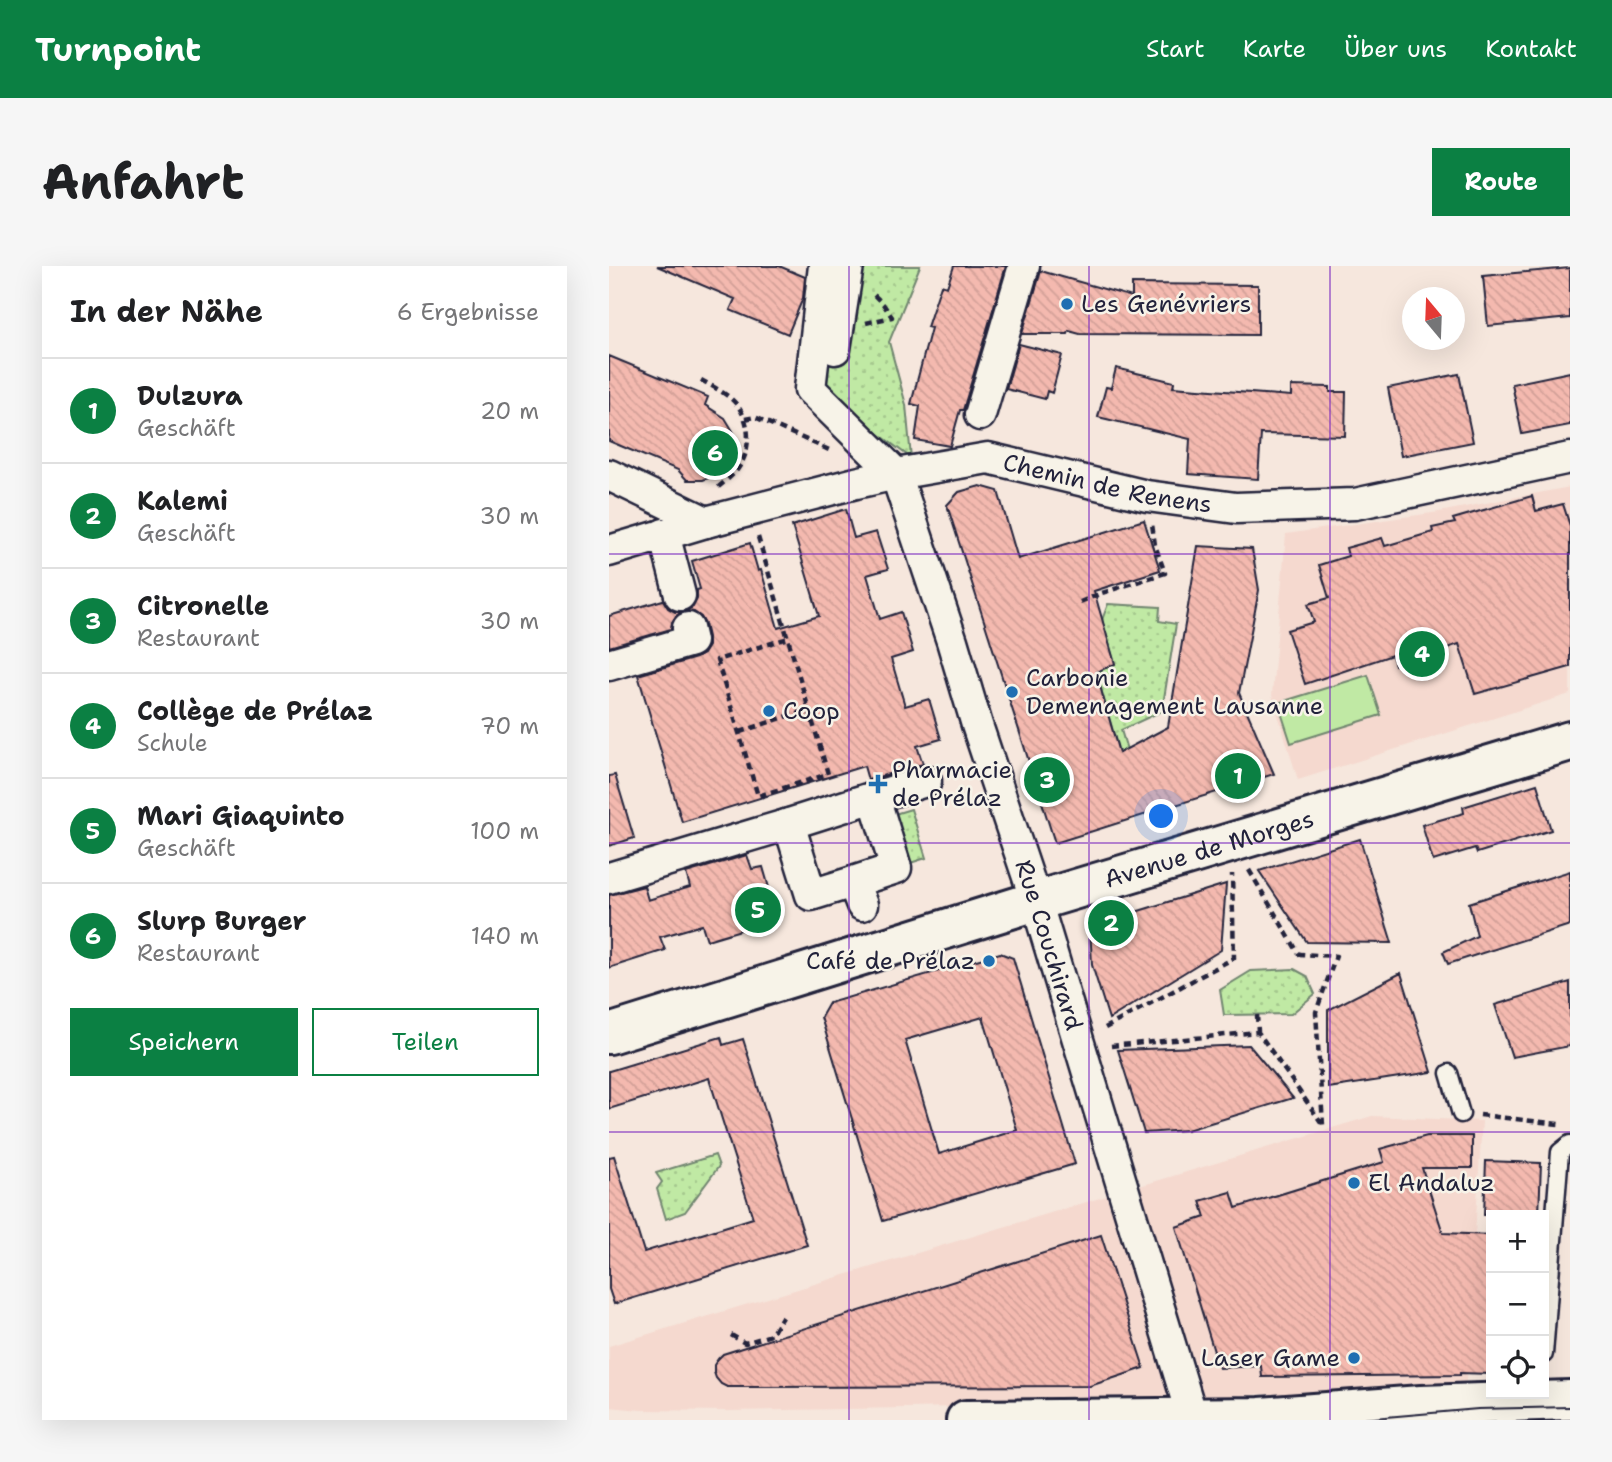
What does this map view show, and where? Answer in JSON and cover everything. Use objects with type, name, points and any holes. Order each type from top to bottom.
[{"type":"main road","name":"Avenue de Morges","points":[[609,1034],[1036,901],[1570,741]]},
{"type":"main road","points":[[966,1420],[1260,1417],[1420,1405],[1570,1400]]},
{"type":"street","points":[[824,266],[810,389],[896,474]]},
{"type":"street","points":[[829,409],[837,330],[848,266]]},
{"type":"street","points":[[980,415],[1024,266]]},
{"type":"street","name":"Chemin de Renens","points":[[609,551],[706,522],[896,474],[988,458],[1147,496],[1236,508],[1355,504],[1570,458]]},
{"type":"street","name":"Rue Couchirard","points":[[896,474],[1036,901],[1193,1419]]},
{"type":"street","points":[[609,475],[706,522]]},
{"type":"street","points":[[664,534],[680,595]]},
{"type":"street","points":[[609,665],[691,641],[688,628]]},
{"type":"street","points":[[609,878],[926,782]]},
{"type":"street","points":[[789,824],[811,895],[857,893],[897,868],[874,797]]},
{"type":"lane","points":[[1449,1073],[1466,1114]]},
{"type":"lane","points":[[1545,1336],[1560,1153],[1570,1144]]},
{"type":"path","points":[[701,380],[730,398],[748,428],[747,451],[737,471],[716,489]]},
{"type":"path","points":[[745,419],[755,418],[835,453]]},
{"type":"path","points":[[1080,603],[1102,593],[1165,573],[1155,545],[1153,519]]},
{"type":"path","points":[[756,529],[828,774],[758,796],[717,660],[788,638]]},
{"type":"path","points":[[740,732],[809,709]]},
{"type":"path","points":[[1248,869],[1299,954],[1336,956],[1316,1013],[1323,1125],[1258,1032],[1257,1015]]},
{"type":"path","points":[[1105,1028],[1234,958],[1232,874]]},
{"type":"path","points":[[1111,1045],[1258,1032]]},
{"type":"path","points":[[1466,1114],[1570,1125]]},
{"type":"path","points":[[731,1335],[745,1343],[771,1335],[782,1317]]},
{"type":"shaded area","points":[[1570,487],[1570,694],[1298,780],[1272,695],[1286,534],[1439,512]]},
{"type":"shaded area","points":[[1372,1116],[1482,1121],[1465,1397],[1262,1394],[1140,1403],[728,1411],[609,1407],[609,1346]]},
{"type":"green space","points":[[842,266],[920,266],[889,342],[906,405],[911,458],[824,393],[831,320]]},
{"type":"green space","points":[[1108,604],[1160,607],[1159,621],[1176,624],[1162,711],[1121,730],[1128,753],[1126,777],[1097,675],[1098,671],[1115,664],[1102,620]]},
{"type":"green space","points":[[1368,675],[1381,715],[1291,743],[1278,703]]},
{"type":"green space","points":[[911,809],[926,858],[904,865],[888,816]]},
{"type":"green space","points":[[1294,969],[1307,976],[1315,994],[1291,1014],[1224,1015],[1220,990],[1251,971]]},
{"type":"green space","points":[[715,1155],[719,1166],[685,1212],[666,1219],[657,1189],[662,1182],[656,1173]]},
{"type":"building","points":[[657,266],[779,266],[805,277],[803,298],[788,334],[730,310],[735,299]]},
{"type":"building","points":[[954,266],[1006,266],[950,446],[915,440],[920,406],[911,404],[931,328],[927,327],[941,285],[947,287]]},
{"type":"building","points":[[1570,268],[1570,318],[1488,326],[1483,276]]},
{"type":"building","points":[[1041,271],[1132,297],[1132,284],[1258,285],[1258,335],[1080,334],[1069,331],[1068,334],[1022,334]]},
{"type":"building","points":[[1019,344],[1062,355],[1052,393],[1047,391],[1045,399],[1006,389]]},
{"type":"building","points":[[609,356],[708,397],[705,405],[725,418],[733,431],[736,447],[730,463],[721,473],[703,480],[687,480],[678,470],[609,441]]},
{"type":"building","points":[[1116,368],[1174,382],[1173,387],[1291,396],[1291,386],[1330,387],[1330,392],[1346,392],[1345,436],[1261,434],[1258,479],[1188,474],[1190,439],[1098,417],[1106,387],[1111,388]]},
{"type":"building","points":[[1570,372],[1570,425],[1522,434],[1512,384]]},
{"type":"building","points":[[1459,374],[1473,442],[1401,456],[1388,388]]},
{"type":"building","points":[[980,486],[998,491],[1018,559],[1144,520],[1160,570],[1094,591],[1115,664],[1096,672],[1119,753],[1168,727],[1198,546],[1252,549],[1259,590],[1239,693],[1274,774],[1055,843],[947,505],[959,492]]},
{"type":"building","points":[[1532,496],[1536,511],[1563,504],[1570,526],[1570,667],[1475,694],[1459,644],[1395,665],[1392,655],[1305,684],[1287,630],[1314,622],[1308,604],[1329,598],[1319,565],[1348,556],[1346,548],[1382,538],[1385,546],[1433,532],[1432,528],[1455,523],[1453,519]]},
{"type":"building","points":[[846,509],[854,538],[876,532],[888,569],[867,575],[880,619],[901,612],[913,652],[891,659],[905,706],[929,699],[941,739],[917,746],[923,764],[868,780],[864,766],[682,822],[638,675],[696,658],[703,654],[708,646],[705,624],[701,617],[686,611],[693,607],[697,590],[700,589],[692,561],[750,543],[778,628],[819,616],[792,526]]},
{"type":"building","points":[[663,600],[668,608],[682,612],[672,622],[671,629],[609,647],[609,616]]},
{"type":"building","points":[[615,775],[634,838],[609,846],[609,776]]},
{"type":"building","points":[[1537,784],[1551,830],[1477,853],[1475,848],[1433,861],[1422,825],[1464,813],[1463,807]]},
{"type":"building","points":[[1360,839],[1392,943],[1307,942],[1259,871]]},
{"type":"building","points":[[747,855],[752,869],[763,867],[778,919],[707,940],[702,925],[660,937],[665,950],[609,968],[609,895],[644,886],[648,900],[690,887],[686,873]]},
{"type":"building","points":[[1570,871],[1570,925],[1448,964],[1443,952],[1477,936],[1469,903]]},
{"type":"building","points":[[1226,884],[1221,950],[1109,1019],[1092,965],[1090,926]]},
{"type":"building","points":[[1000,953],[1013,958],[1075,1164],[883,1221],[821,1017],[829,1003]],"holes":[[[983,1017],[1017,1130],[939,1154],[905,1040]]]},
{"type":"building","points":[[1401,973],[1432,1072],[1328,1088],[1328,1010]]},
{"type":"building","points":[[1570,982],[1570,1046],[1512,1057],[1495,1005]]},
{"type":"building","points":[[721,1037],[723,1045],[743,1039],[807,1245],[614,1304],[609,1289],[609,1157],[614,1156],[644,1252],[753,1218],[709,1078],[609,1109],[609,1071]]},
{"type":"building","points":[[1249,1045],[1293,1098],[1187,1130],[1144,1133],[1118,1050]]},
{"type":"building","points":[[1427,1136],[1472,1136],[1472,1168],[1422,1168],[1443,1233],[1486,1235],[1486,1374],[1262,1377],[1261,1366],[1219,1368],[1176,1227],[1205,1217],[1200,1201],[1231,1192],[1236,1208],[1384,1162],[1380,1149]]},
{"type":"building","points":[[1486,1161],[1541,1163],[1539,1210],[1486,1210],[1484,1215]]},
{"type":"building","points":[[1101,1235],[1144,1368],[1090,1386],[727,1387],[716,1378],[714,1365],[723,1354]]},
{"type":"tram line","points":[[1351,1420],[1478,1409],[1570,1407]]},
{"type":"place","name":"Les Genévriers","points":[[1067,304]]},
{"type":"place","name":"Slurp Burger","points":[[715,453]]},
{"type":"place","name":"Collège de Prélaz","points":[[1422,654]]},
{"type":"place","name":"Carbonie Demenagement Lausanne","points":[[1012,692]]},
{"type":"place","name":"Coop","points":[[769,711]]},
{"type":"place","name":"Dulzura","points":[[1238,776]]},
{"type":"place","name":"Citronelle","points":[[1047,780]]},
{"type":"place","name":"Pharmacie de Prélaz","points":[[878,784]]},
{"type":"place","name":"Mari Giaquinto","points":[[758,910]]},
{"type":"place","name":"Kalemi","points":[[1111,923]]},
{"type":"place","name":"Café de Prélaz","points":[[989,961]]},
{"type":"place","name":"El Andaluz","points":[[1354,1183]]},
{"type":"place","name":"Laser Game","points":[[1354,1358]]}]
